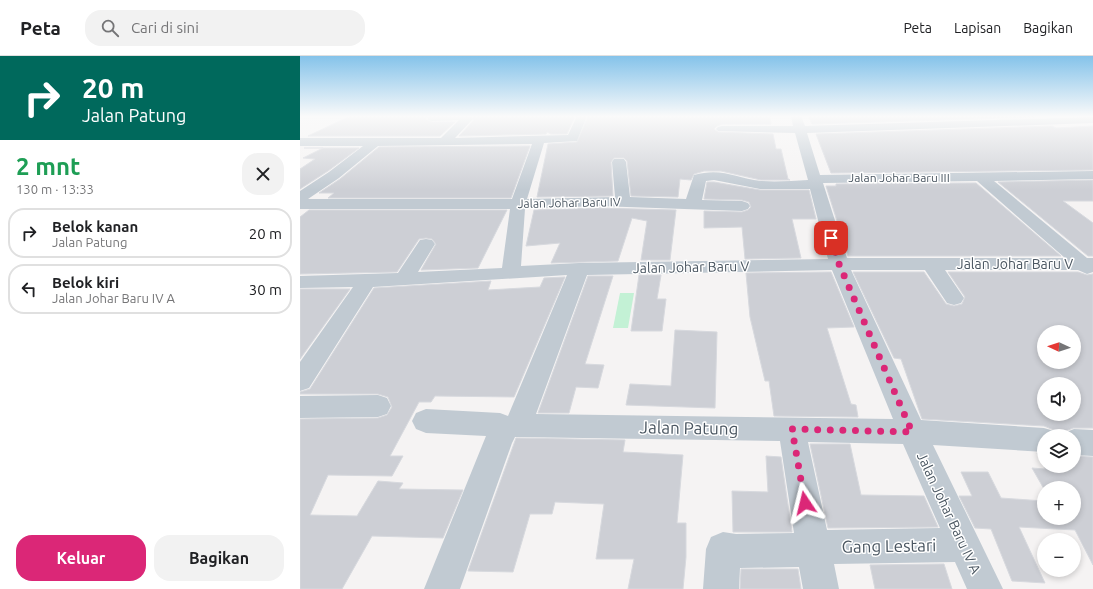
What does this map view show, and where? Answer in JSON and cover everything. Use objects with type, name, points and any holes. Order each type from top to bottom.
[{"type":"street","points":[[300,142],[374,143],[498,141]]},
{"type":"street","points":[[511,272],[518,204],[539,141]]},
{"type":"street","name":"Jalan Johar Baru IV A","points":[[801,141],[816,182],[839,264],[912,432],[985,589]]},
{"type":"street","points":[[300,198],[334,175],[374,143]]},
{"type":"street","points":[[619,162],[623,202]]},
{"type":"street","name":"Jalan Johar Baru III","points":[[816,182],[1093,175]]},
{"type":"street","points":[[693,204],[699,178],[705,176],[718,176],[760,185],[816,182]]},
{"type":"street","points":[[982,178],[1090,267]]},
{"type":"street","name":"Jalan Johar Baru IV","points":[[300,204],[541,204],[559,202],[623,202],[693,204],[740,209],[753,202],[760,185]]},
{"type":"street","points":[[404,279],[426,244]]},
{"type":"street","name":"Jalan Johar Baru V","points":[[300,282],[366,281],[579,269],[839,264],[1090,267]]},
{"type":"street","points":[[931,264],[954,298]]},
{"type":"street","points":[[442,589],[499,439],[512,427],[579,269]]},
{"type":"street","points":[[300,381],[366,281]]},
{"type":"street","points":[[300,407],[378,406]]},
{"type":"street","name":"Jalan Patung","points":[[426,421],[512,427],[792,429],[912,432],[1037,440]]},
{"type":"street","points":[[792,429],[821,589]]},
{"type":"street","points":[[1081,442],[1093,443]]},
{"type":"street","name":"Gang Lestari","points":[[721,589],[723,549],[804,550],[813,547],[965,545]]},
{"type":"green space","points":[[620,293],[634,293],[628,328],[613,328]]},
{"type":"building","points":[[774,141],[776,149],[781,149],[788,179],[790,180],[761,180],[721,171],[704,171],[694,174],[691,180],[680,179],[678,197],[631,196],[627,161],[624,158],[614,158],[611,162],[613,196],[537,197],[548,144],[577,142]]},
{"type":"building","points":[[819,141],[1093,141],[1093,170],[831,173]]},
{"type":"building","points":[[530,146],[511,198],[328,198],[334,193],[319,193],[340,179],[379,147]]},
{"type":"building","points":[[323,148],[359,148],[300,189],[300,169],[315,159],[303,158]]},
{"type":"building","points":[[1093,180],[1093,201],[1063,201],[1093,223],[1093,256],[1088,256],[998,182]]},
{"type":"building","points":[[707,182],[760,190],[809,190],[816,219],[792,219],[801,258],[745,259],[742,227],[704,228],[704,211],[742,212],[751,207],[749,202],[742,200],[704,199]]},
{"type":"building","points":[[976,183],[1061,256],[848,256],[826,186],[836,186],[836,184]]},
{"type":"building","points":[[598,208],[676,210],[670,260],[641,260],[647,221],[632,218],[618,261],[551,263],[560,243],[526,246],[534,210]]},
{"type":"building","points":[[309,210],[507,210],[478,268],[421,270],[436,244],[432,239],[426,238],[419,239],[397,272],[300,274],[300,217]]},
{"type":"building","points":[[831,272],[854,327],[827,328],[851,404],[856,405],[858,417],[774,416],[769,381],[765,381],[750,317],[746,273]]},
{"type":"building","points":[[853,272],[924,272],[946,304],[954,306],[962,304],[965,297],[948,272],[1078,272],[1087,275],[1093,274],[1093,428],[1052,429],[1044,426],[922,419],[901,359],[894,358]]},
{"type":"building","points":[[639,275],[661,275],[657,299],[666,299],[662,331],[631,331]]},
{"type":"building","points":[[588,276],[613,276],[585,364],[604,365],[598,388],[576,387],[569,413],[538,413]]},
{"type":"building","points":[[565,277],[514,397],[435,396],[431,402],[419,402],[390,456],[403,456],[392,476],[328,475],[310,515],[357,516],[378,481],[403,483],[399,489],[463,490],[443,538],[372,536],[342,589],[300,589],[300,419],[378,418],[387,415],[392,407],[388,397],[378,394],[300,394],[300,392],[310,389],[374,288],[491,281],[488,290],[540,287],[544,278]]},
{"type":"building","points":[[300,289],[350,289],[300,359]]},
{"type":"building","points":[[675,330],[717,332],[715,408],[626,405],[630,384],[671,386]]},
{"type":"building","points":[[516,438],[625,440],[623,452],[683,455],[677,523],[686,523],[686,557],[683,589],[628,589],[634,559],[596,559],[604,504],[555,502],[552,514],[530,514],[513,572],[468,571]]},
{"type":"building","points":[[810,444],[850,444],[861,495],[924,496],[938,527],[828,528]]},
{"type":"building","points":[[766,456],[781,457],[792,532],[733,532],[732,491],[768,492]]},
{"type":"building","points":[[1081,456],[1093,457],[1093,565],[1081,542],[1081,533],[1077,533],[1075,530],[1019,527],[1037,566],[1037,577],[1042,577],[1045,583],[1012,581],[991,529],[975,528],[959,496],[972,496],[961,472],[988,472],[1001,498],[1037,501],[1037,525],[1081,525],[1081,481],[1039,481],[1032,468],[1037,468],[1037,473],[1081,473]]},
{"type":"building","points":[[944,564],[952,589],[875,589],[870,565]]},
{"type":"building","points":[[741,569],[798,569],[801,589],[740,589]]},
{"type":"route","points":[[805,503],[792,429],[912,432],[839,264],[831,238]]}]
